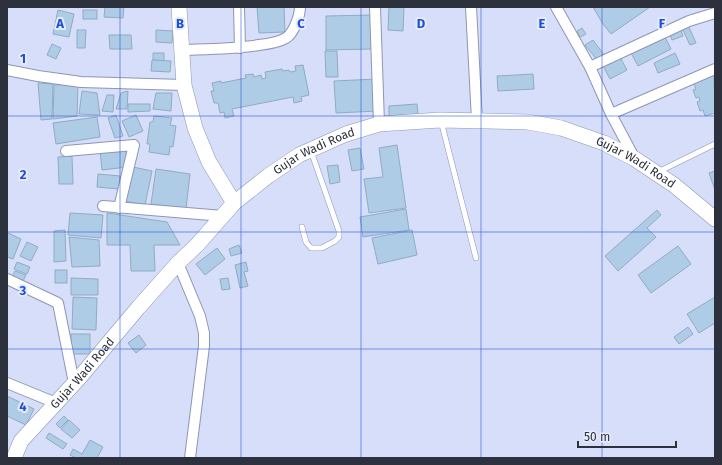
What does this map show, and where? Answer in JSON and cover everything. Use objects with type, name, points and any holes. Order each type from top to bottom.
[{"type":"street","points":[[179,7],[184,85],[195,128],[209,162],[234,204]]},
{"type":"street","points":[[239,7],[240,48]]},
{"type":"street","points":[[181,50],[240,48],[271,44],[287,37],[295,27],[300,7]]},
{"type":"street","points":[[375,7],[379,124]]},
{"type":"street","points":[[471,7],[477,120]]},
{"type":"street","points":[[556,7],[590,67],[611,114],[635,159]]},
{"type":"street","points":[[590,67],[689,21],[715,13]]},
{"type":"street","points":[[611,114],[715,69]]},
{"type":"street","points":[[7,70],[81,82],[184,85]]},
{"type":"street","name":"Gujar Wadi Road","points":[[14,458],[21,441],[74,384],[178,263],[234,204],[268,176],[299,155],[346,134],[379,124],[440,120],[528,122],[562,128],[604,143],[635,159],[674,186],[715,219]]},
{"type":"street","points":[[66,151],[134,145],[119,208]]},
{"type":"street","points":[[103,206],[223,216]]},
{"type":"street","points":[[178,263],[200,316],[204,333],[202,368],[190,458]]},
{"type":"street","points":[[7,279],[58,303],[74,384]]},
{"type":"street","points":[[7,383],[56,403]]},
{"type":"lane","points":[[440,120],[476,258]]},
{"type":"lane","points":[[656,173],[715,144]]},
{"type":"lane","points":[[302,227],[306,242],[311,248],[322,248],[339,237],[339,231],[311,150]]},
{"type":"building","points":[[105,7],[124,7],[123,18],[104,17]]},
{"type":"building","points":[[257,7],[284,7],[285,32],[259,33]]},
{"type":"building","points":[[389,7],[404,7],[403,31],[388,30]]},
{"type":"building","points":[[593,7],[650,7],[611,34]]},
{"type":"building","points":[[58,10],[74,14],[69,37],[53,34]]},
{"type":"building","points":[[83,10],[97,10],[97,19],[83,19]]},
{"type":"building","points":[[372,15],[372,49],[326,50],[326,16]]},
{"type":"building","points":[[688,25],[696,43],[690,45],[682,28]]},
{"type":"building","points":[[582,28],[586,34],[580,37],[577,31]]},
{"type":"building","points":[[680,28],[683,36],[672,40],[669,32]]},
{"type":"building","points":[[77,30],[86,30],[85,48],[77,48]]},
{"type":"building","points":[[156,30],[173,31],[172,43],[156,42]]},
{"type":"building","points":[[109,35],[131,35],[132,49],[110,49]]},
{"type":"building","points":[[664,35],[671,49],[638,66],[630,51]]},
{"type":"building","points":[[593,40],[605,56],[598,61],[585,45]]},
{"type":"building","points":[[52,44],[61,48],[56,59],[47,55]]},
{"type":"building","points":[[325,51],[337,51],[338,77],[326,77]]},
{"type":"building","points":[[153,53],[164,53],[164,61],[153,60]]},
{"type":"building","points":[[675,53],[680,64],[658,73],[654,63]]},
{"type":"building","points":[[620,57],[627,70],[610,79],[603,66]]},
{"type":"building","points":[[152,60],[171,61],[170,72],[151,71]]},
{"type":"building","points":[[303,65],[309,95],[301,97],[302,101],[294,103],[293,97],[232,109],[234,116],[225,118],[224,112],[220,113],[218,103],[214,103],[211,91],[214,91],[212,83],[221,81],[221,83],[246,78],[245,75],[253,74],[254,77],[261,75],[262,79],[266,78],[265,72],[282,69],[283,71],[289,70],[290,72],[296,71],[295,66]]},
{"type":"building","points":[[533,74],[534,89],[498,91],[497,76]]},
{"type":"building","points":[[714,75],[715,113],[705,116],[703,110],[700,111],[697,102],[700,101],[699,97],[696,98],[693,90],[696,89],[693,82]]},
{"type":"building","points":[[377,79],[378,111],[336,113],[334,81]]},
{"type":"building","points":[[38,83],[53,84],[52,119],[41,120]]},
{"type":"building","points":[[78,84],[77,116],[53,119],[54,85]]},
{"type":"building","points":[[82,91],[97,93],[100,115],[79,114]]},
{"type":"building","points":[[128,91],[127,109],[116,109],[121,93]]},
{"type":"building","points":[[156,93],[172,93],[171,111],[153,109]]},
{"type":"building","points":[[107,95],[114,95],[113,112],[102,111]]},
{"type":"building","points":[[128,104],[150,104],[150,111],[128,112]]},
{"type":"building","points":[[417,104],[418,114],[389,116],[389,106]]},
{"type":"building","points":[[116,115],[123,136],[115,138],[108,118]]},
{"type":"building","points":[[136,115],[143,131],[129,137],[122,121]]},
{"type":"building","points":[[154,116],[172,118],[170,125],[176,126],[173,147],[170,146],[169,155],[149,152],[150,144],[147,144],[150,122],[153,122]]},
{"type":"building","points":[[97,117],[100,137],[56,144],[53,123]]},
{"type":"building","points":[[397,145],[406,208],[369,213],[364,179],[383,177],[379,148]]},
{"type":"building","points":[[126,148],[127,167],[102,170],[100,151]]},
{"type":"building","points":[[360,148],[364,169],[352,171],[348,150]]},
{"type":"building","points":[[72,156],[73,184],[59,184],[58,157]]},
{"type":"building","points":[[338,165],[340,182],[330,184],[327,166]]},
{"type":"building","points":[[133,167],[152,171],[145,205],[125,201]]},
{"type":"building","points":[[156,169],[190,174],[186,209],[151,204]]},
{"type":"building","points":[[715,171],[715,190],[709,173]]},
{"type":"building","points":[[98,174],[120,176],[119,189],[97,187]]},
{"type":"building","points":[[406,209],[409,230],[363,237],[360,217]]},
{"type":"building","points":[[657,210],[661,215],[647,228],[656,237],[618,271],[605,256]]},
{"type":"building","points":[[70,213],[103,215],[101,238],[68,235]]},
{"type":"building","points":[[107,213],[167,222],[180,245],[154,245],[155,271],[131,271],[130,245],[107,245]]},
{"type":"building","points":[[65,230],[66,261],[54,262],[54,231]]},
{"type":"building","points":[[412,230],[417,255],[378,264],[372,238]]},
{"type":"building","points":[[8,233],[21,239],[13,259],[7,257]]},
{"type":"building","points":[[69,237],[99,240],[100,266],[72,267]]},
{"type":"building","points":[[27,242],[38,247],[31,261],[20,256]]},
{"type":"building","points":[[239,245],[242,253],[231,256],[229,249]]},
{"type":"building","points":[[678,246],[691,264],[651,293],[638,275]]},
{"type":"building","points":[[217,248],[225,259],[205,275],[196,264]]},
{"type":"building","points":[[17,262],[30,267],[27,274],[14,269]]},
{"type":"building","points":[[246,262],[248,271],[244,272],[248,286],[240,288],[235,265]]},
{"type":"building","points":[[55,270],[67,270],[67,283],[55,283]]},
{"type":"building","points":[[15,271],[26,275],[23,281],[12,277]]},
{"type":"building","points":[[71,278],[98,279],[98,295],[71,295]]},
{"type":"building","points":[[228,278],[230,289],[222,290],[220,279]]},
{"type":"building","points":[[73,297],[97,298],[96,330],[72,329]]},
{"type":"building","points":[[715,297],[715,323],[699,333],[687,314]]},
{"type":"building","points":[[688,327],[693,334],[679,344],[674,337]]},
{"type":"building","points":[[71,334],[90,334],[90,354],[71,354]]},
{"type":"building","points":[[139,335],[146,345],[136,353],[128,343]]},
{"type":"building","points":[[7,396],[34,409],[26,425],[7,416]]},
{"type":"building","points":[[64,416],[68,420],[60,428],[56,424]]},
{"type":"building","points":[[69,420],[80,430],[72,438],[61,429]]},
{"type":"building","points":[[49,433],[67,444],[63,449],[46,438]]},
{"type":"building","points":[[90,440],[103,447],[97,458],[76,458],[70,455],[73,449],[82,454]]}]
